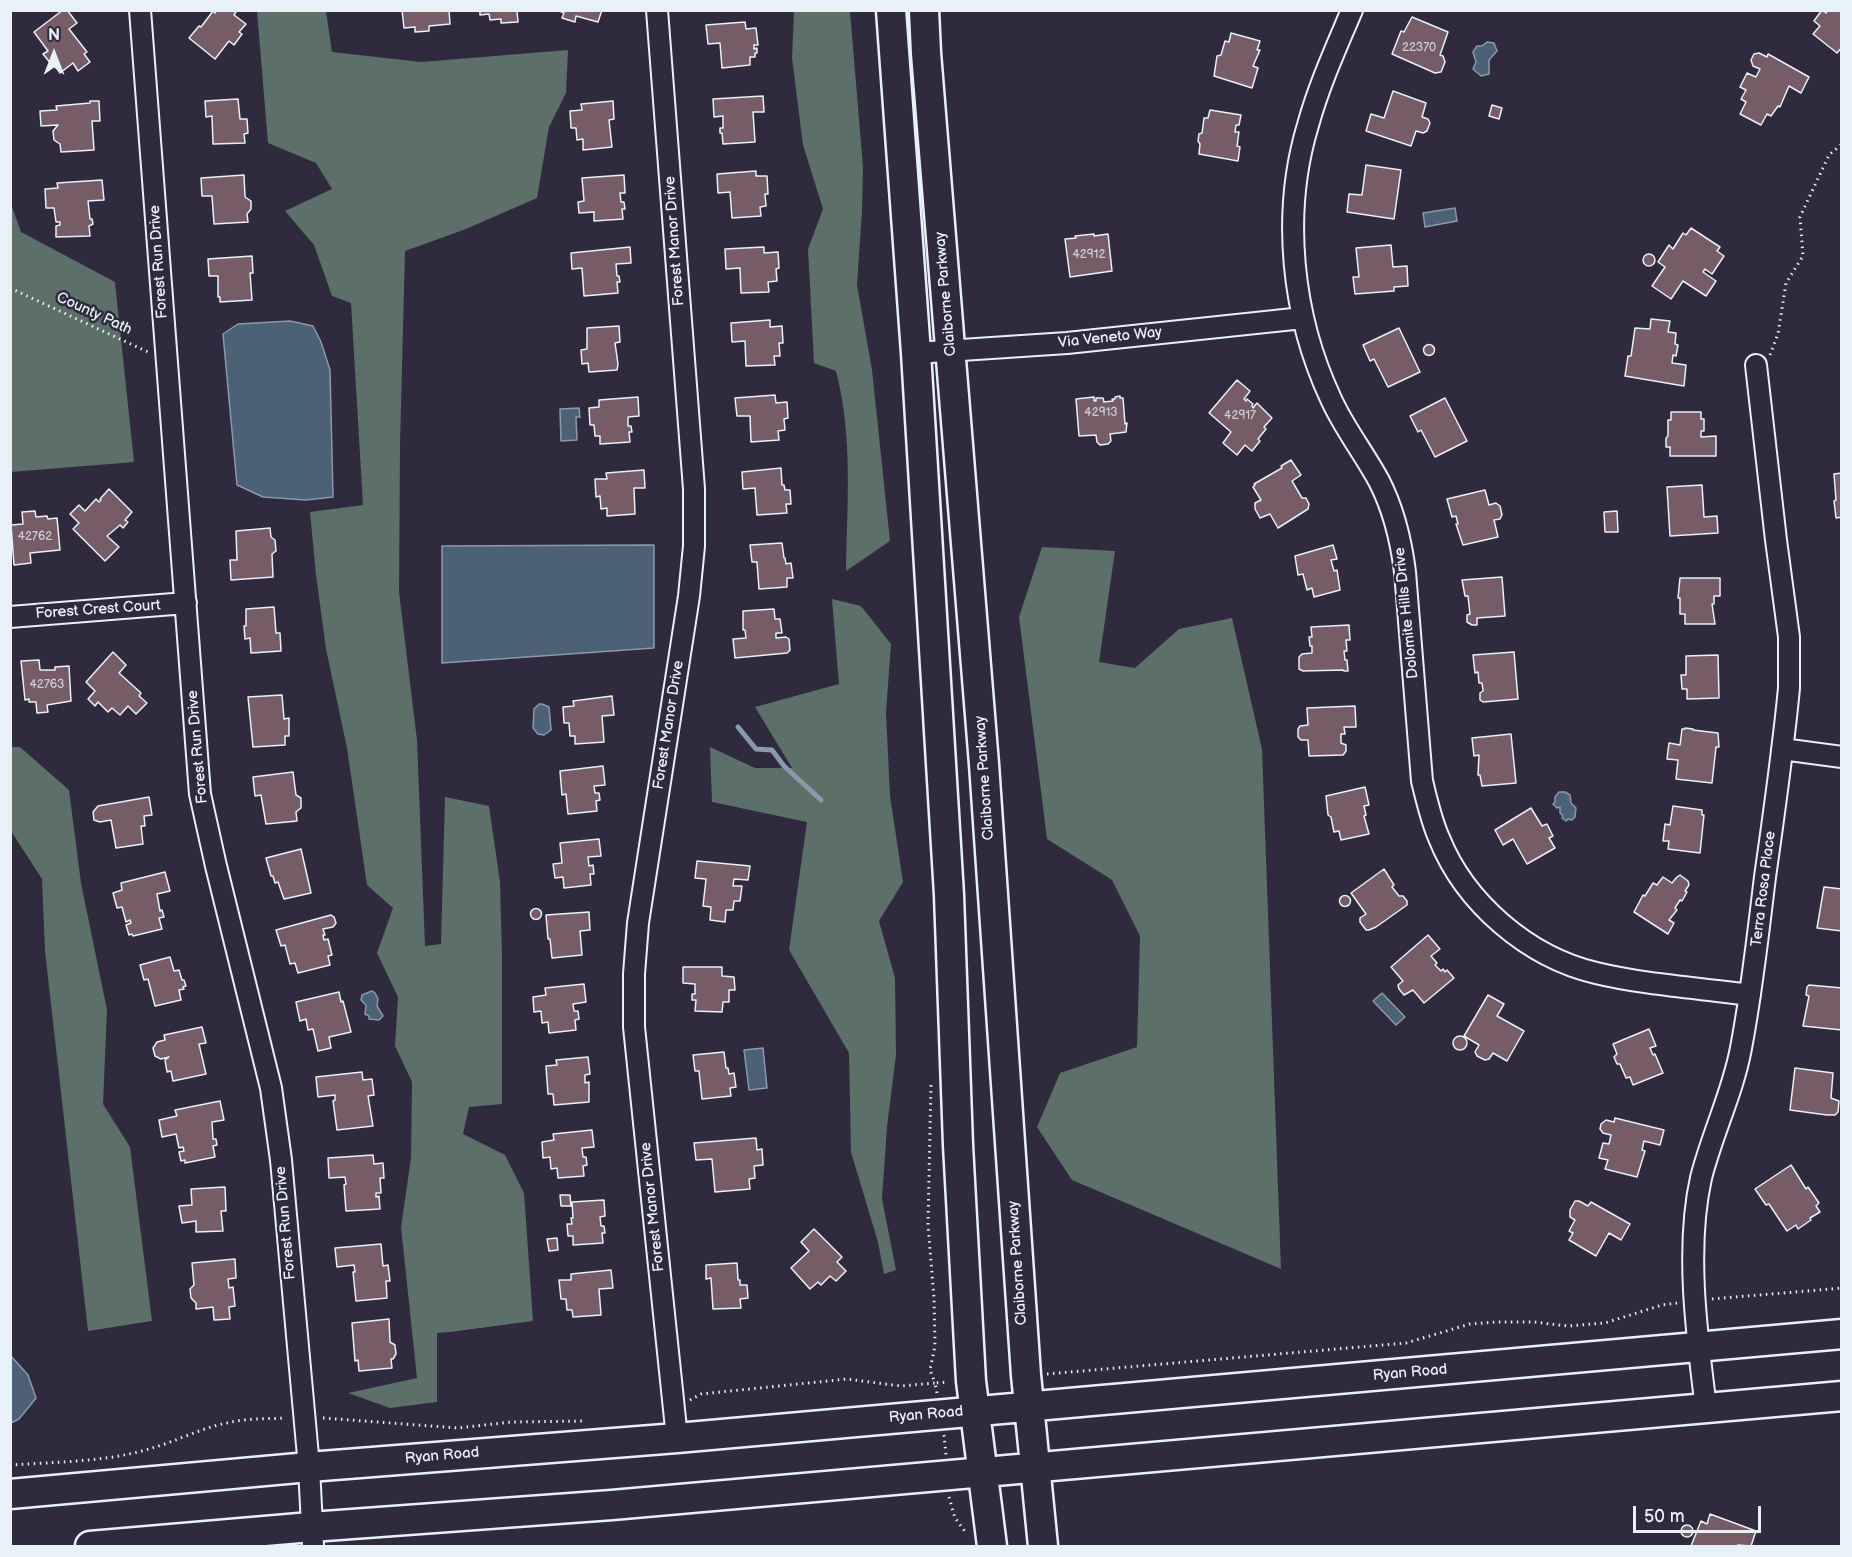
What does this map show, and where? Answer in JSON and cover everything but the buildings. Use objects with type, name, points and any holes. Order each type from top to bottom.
[{"type":"main road","points":[[891,10],[916,353],[949,895],[958,1145],[971,1381],[992,1546]]},
{"type":"main road","name":"Claiborne Parkway","points":[[924,10],[985,776],[1026,1376],[1043,1546]]},
{"type":"main road","name":"Ryan Road","points":[[10,1494],[309,1467],[677,1438],[1842,1334]]},
{"type":"main road","points":[[90,1546],[312,1537],[612,1505],[1842,1396]]},
{"type":"street","name":"Forest Run Drive","points":[[140,10],[200,794],[272,1098],[281,1160],[309,1467],[312,1537]]},
{"type":"street","name":"Forest Manor Drive","points":[[657,10],[694,489],[694,546],[688,606],[638,923],[634,974],[634,1017],[677,1438]]},
{"type":"street","name":"Dolomite Hills Drive","points":[[1352,10],[1320,87],[1307,127],[1298,168],[1293,237],[1296,279],[1303,318],[1315,360],[1350,436],[1378,480],[1392,510],[1401,542],[1422,781],[1436,831],[1454,868],[1473,895],[1494,918],[1541,951],[1594,973],[1750,995]]},
{"type":"street","name":"Via Veneto Way","points":[[916,353],[1067,343],[1303,318]]},
{"type":"street","name":"Terra Rosa Place","points":[[1706,1408],[1696,1301],[1694,1259],[1696,1214],[1701,1179],[1741,1050],[1789,688],[1789,637],[1756,365]]},
{"type":"street","name":"Forest Crest Court","points":[[10,617],[186,603]]},
{"type":"street","points":[[1782,749],[1842,758]]},
{"type":"path","points":[[1775,343],[1786,282],[1803,256],[1800,217],[1829,155],[1842,144]]},
{"type":"path","name":"County Path","points":[[10,288],[167,361]]},
{"type":"path","points":[[932,1079],[928,1225],[935,1346],[930,1370],[935,1383]]},
{"type":"path","points":[[1026,1376],[1406,1343],[1470,1324],[1534,1322],[1568,1326],[1605,1323],[1662,1305],[1842,1288]]},
{"type":"path","points":[[674,1407],[701,1394],[847,1378],[901,1386],[971,1381]]},
{"type":"path","points":[[10,1465],[64,1462],[121,1455],[152,1448],[227,1422],[304,1417],[458,1428],[511,1422],[592,1421]]},
{"type":"green space","points":[[257,11],[326,11],[332,52],[421,62],[568,50],[566,93],[549,127],[537,198],[466,229],[405,251],[399,592],[417,740],[425,946],[441,944],[445,797],[489,806],[500,882],[502,1104],[469,1107],[463,1134],[505,1155],[524,1193],[533,1321],[437,1333],[437,1402],[390,1408],[348,1393],[417,1378],[401,1227],[411,1158],[412,1082],[395,1046],[398,997],[377,953],[393,908],[367,885],[347,748],[326,649],[310,512],[363,505],[351,303],[332,296],[314,245],[285,211],[332,189],[316,163],[268,143]]},
{"type":"green space","points":[[794,11],[850,11],[863,167],[857,285],[872,370],[890,541],[846,571],[848,470],[845,420],[836,371],[814,363],[808,249],[823,209],[803,145],[792,58]]},
{"type":"green space","points":[[11,204],[21,232],[115,282],[134,462],[11,472]]},
{"type":"green space","points":[[1042,547],[1115,551],[1099,662],[1135,668],[1179,629],[1232,618],[1262,749],[1281,1269],[1072,1180],[1037,1127],[1060,1073],[1137,1047],[1140,936],[1112,880],[1047,839],[1019,617]]},
{"type":"green space","points":[[832,599],[861,606],[891,644],[886,712],[890,796],[903,882],[879,921],[895,978],[896,1055],[887,1127],[882,1199],[896,1270],[884,1274],[878,1242],[851,1152],[849,1053],[789,950],[807,822],[712,802],[710,747],[755,768],[792,768],[755,707],[839,684]]},
{"type":"green space","points":[[10,747],[20,747],[69,790],[81,883],[107,1010],[103,1104],[130,1147],[152,1321],[88,1331],[45,951],[42,879],[11,831]]},
{"type":"water","points":[[1487,42],[1494,43],[1497,51],[1489,60],[1489,74],[1481,76],[1473,69],[1476,62],[1473,52],[1477,46],[1482,46]]},
{"type":"water","points":[[1455,208],[1457,221],[1425,227],[1423,213]]},
{"type":"water","points":[[290,321],[313,326],[330,370],[333,497],[306,500],[263,497],[237,485],[223,334],[238,324]]},
{"type":"water","points":[[579,408],[580,417],[576,417],[577,440],[561,441],[560,409]]},
{"type":"water","points":[[654,545],[654,648],[442,663],[442,546]]},
{"type":"water","points":[[539,704],[549,707],[551,730],[544,735],[538,734],[533,728],[534,709]]},
{"type":"water","points":[[1559,792],[1570,795],[1571,803],[1576,808],[1575,817],[1572,820],[1566,821],[1562,818],[1560,807],[1557,808],[1553,804]]},
{"type":"water","points":[[372,991],[378,999],[377,1006],[383,1016],[379,1020],[369,1019],[369,1016],[365,1014],[366,1005],[361,1000],[362,995]]},
{"type":"water","points":[[1382,993],[1405,1017],[1396,1025],[1373,1001]]},
{"type":"water","points":[[763,1048],[767,1088],[749,1090],[744,1050]]},
{"type":"water","points":[[10,1355],[28,1375],[36,1398],[19,1419],[11,1423]]},
{"type":"waterway","points":[[738,727],[756,749],[772,750],[784,766],[821,800]]}]
